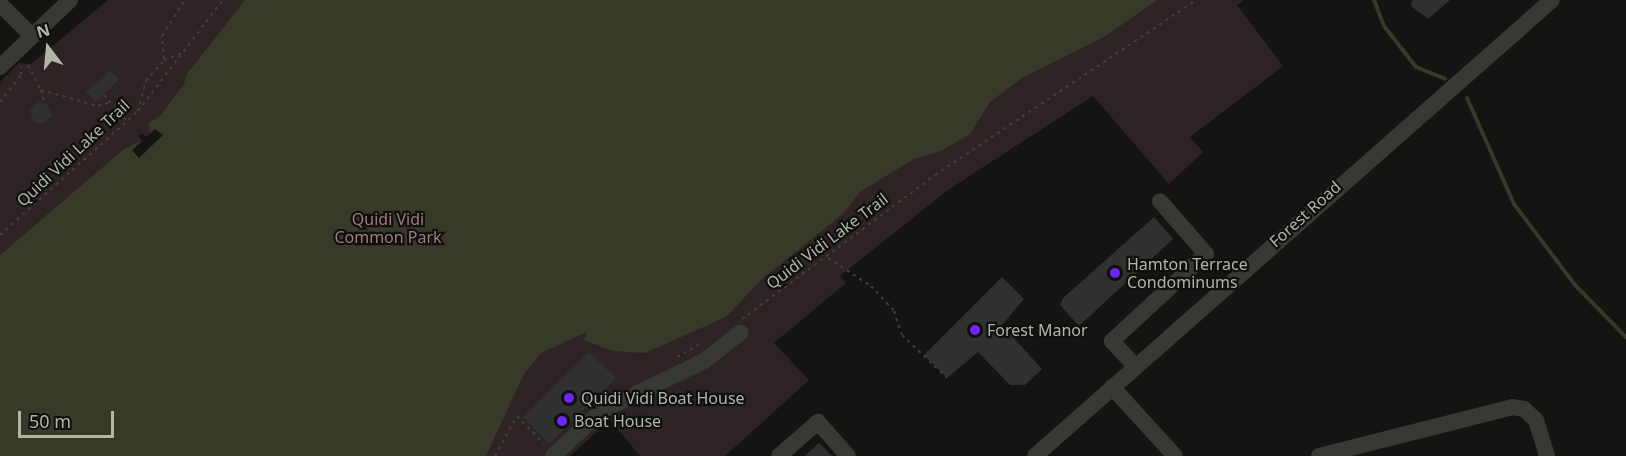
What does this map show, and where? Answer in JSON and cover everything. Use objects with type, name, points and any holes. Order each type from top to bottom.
[{"type":"street","points":[[0,67],[70,0]]},
{"type":"street","name":"Forest Road","points":[[1035,456],[1552,0]]},
{"type":"street","points":[[0,4],[32,36]]},
{"type":"street","points":[[1135,366],[1112,341],[1206,254],[1160,201]]},
{"type":"street","points":[[551,452],[603,410],[704,361],[739,327]]},
{"type":"street","points":[[1112,387],[1175,456]]},
{"type":"street","points":[[1319,456],[1512,407],[1524,409],[1536,420],[1547,456]]},
{"type":"street","points":[[780,456],[818,422],[848,456]]},
{"type":"path","points":[[164,60],[162,36],[185,0]]},
{"type":"path","name":"Quidi Vidi Lake Trail","points":[[0,235],[138,111],[223,0]]},
{"type":"path","name":"Quidi Vidi Lake Trail","points":[[739,327],[827,257],[962,156],[1196,0]]},
{"type":"path","points":[[138,111],[146,81],[164,60],[182,53]]},
{"type":"path","points":[[0,102],[16,83],[23,65]]},
{"type":"path","points":[[28,65],[41,90],[45,104]]},
{"type":"path","points":[[41,90],[98,106],[110,102]]},
{"type":"path","points":[[104,95],[127,121]]},
{"type":"path","points":[[827,257],[871,286],[894,311],[902,334],[947,378]]},
{"type":"path","points":[[669,361],[708,339]]},
{"type":"path","points":[[495,456],[517,416],[551,452]]},
{"type":"green space","name":"Quidi Vidi Common Park","points":[[108,0],[1244,0],[1237,5],[1283,66],[1190,137],[1203,152],[1169,184],[1093,96],[948,190],[840,276],[846,283],[774,343],[809,380],[725,456],[640,456],[610,420],[570,456],[0,456],[0,82],[19,63],[31,64]]},
{"type":"shaded area","name":"Quidi Vidi Common Park","points":[[245,0],[1157,0],[1104,37],[1022,78],[990,102],[970,134],[941,151],[914,159],[860,192],[844,213],[762,279],[726,317],[645,353],[612,351],[584,340],[587,332],[541,353],[524,374],[486,456],[0,456],[0,255],[124,149],[141,141],[138,136],[142,133],[146,137],[150,133],[149,123],[160,116],[184,84],[186,75]]},
{"type":"pier","points":[[155,129],[163,135],[139,158],[132,150],[142,141],[138,136],[142,133],[146,137]]},
{"type":"building","points":[[1412,0],[1450,0],[1428,19],[1411,6]]},
{"type":"building","points":[[110,70],[119,80],[95,102],[86,92]]},
{"type":"building","points":[[38,102],[48,105],[52,116],[42,124],[33,121],[30,110]]},
{"type":"building","name":"Hamton Terrace Condominums","points":[[1154,217],[1173,239],[1079,326],[1060,305],[1063,298]]},
{"type":"building","name":"Forest Manor","points":[[1002,277],[1024,299],[1002,325],[1042,369],[1025,385],[1010,385],[978,352],[947,378],[924,355]]},
{"type":"building","name":"Quidi Vidi Boat House","points":[[589,352],[616,378],[549,444],[523,417]]},
{"type":"building","points":[[819,443],[832,456],[805,456]]},
{"type":"waterway","points":[[1374,0],[1384,26],[1416,67],[1445,79]]},
{"type":"waterway","points":[[1467,98],[1514,204],[1575,285],[1626,337]]},
{"type":"place","name":"Hamton Terrace Condominums","points":[[1115,273]]},
{"type":"place","name":"Forest Manor","points":[[975,330]]},
{"type":"place","name":"Quidi Vidi Boat House","points":[[569,398]]},
{"type":"place","name":"Boat House","points":[[562,421]]}]
